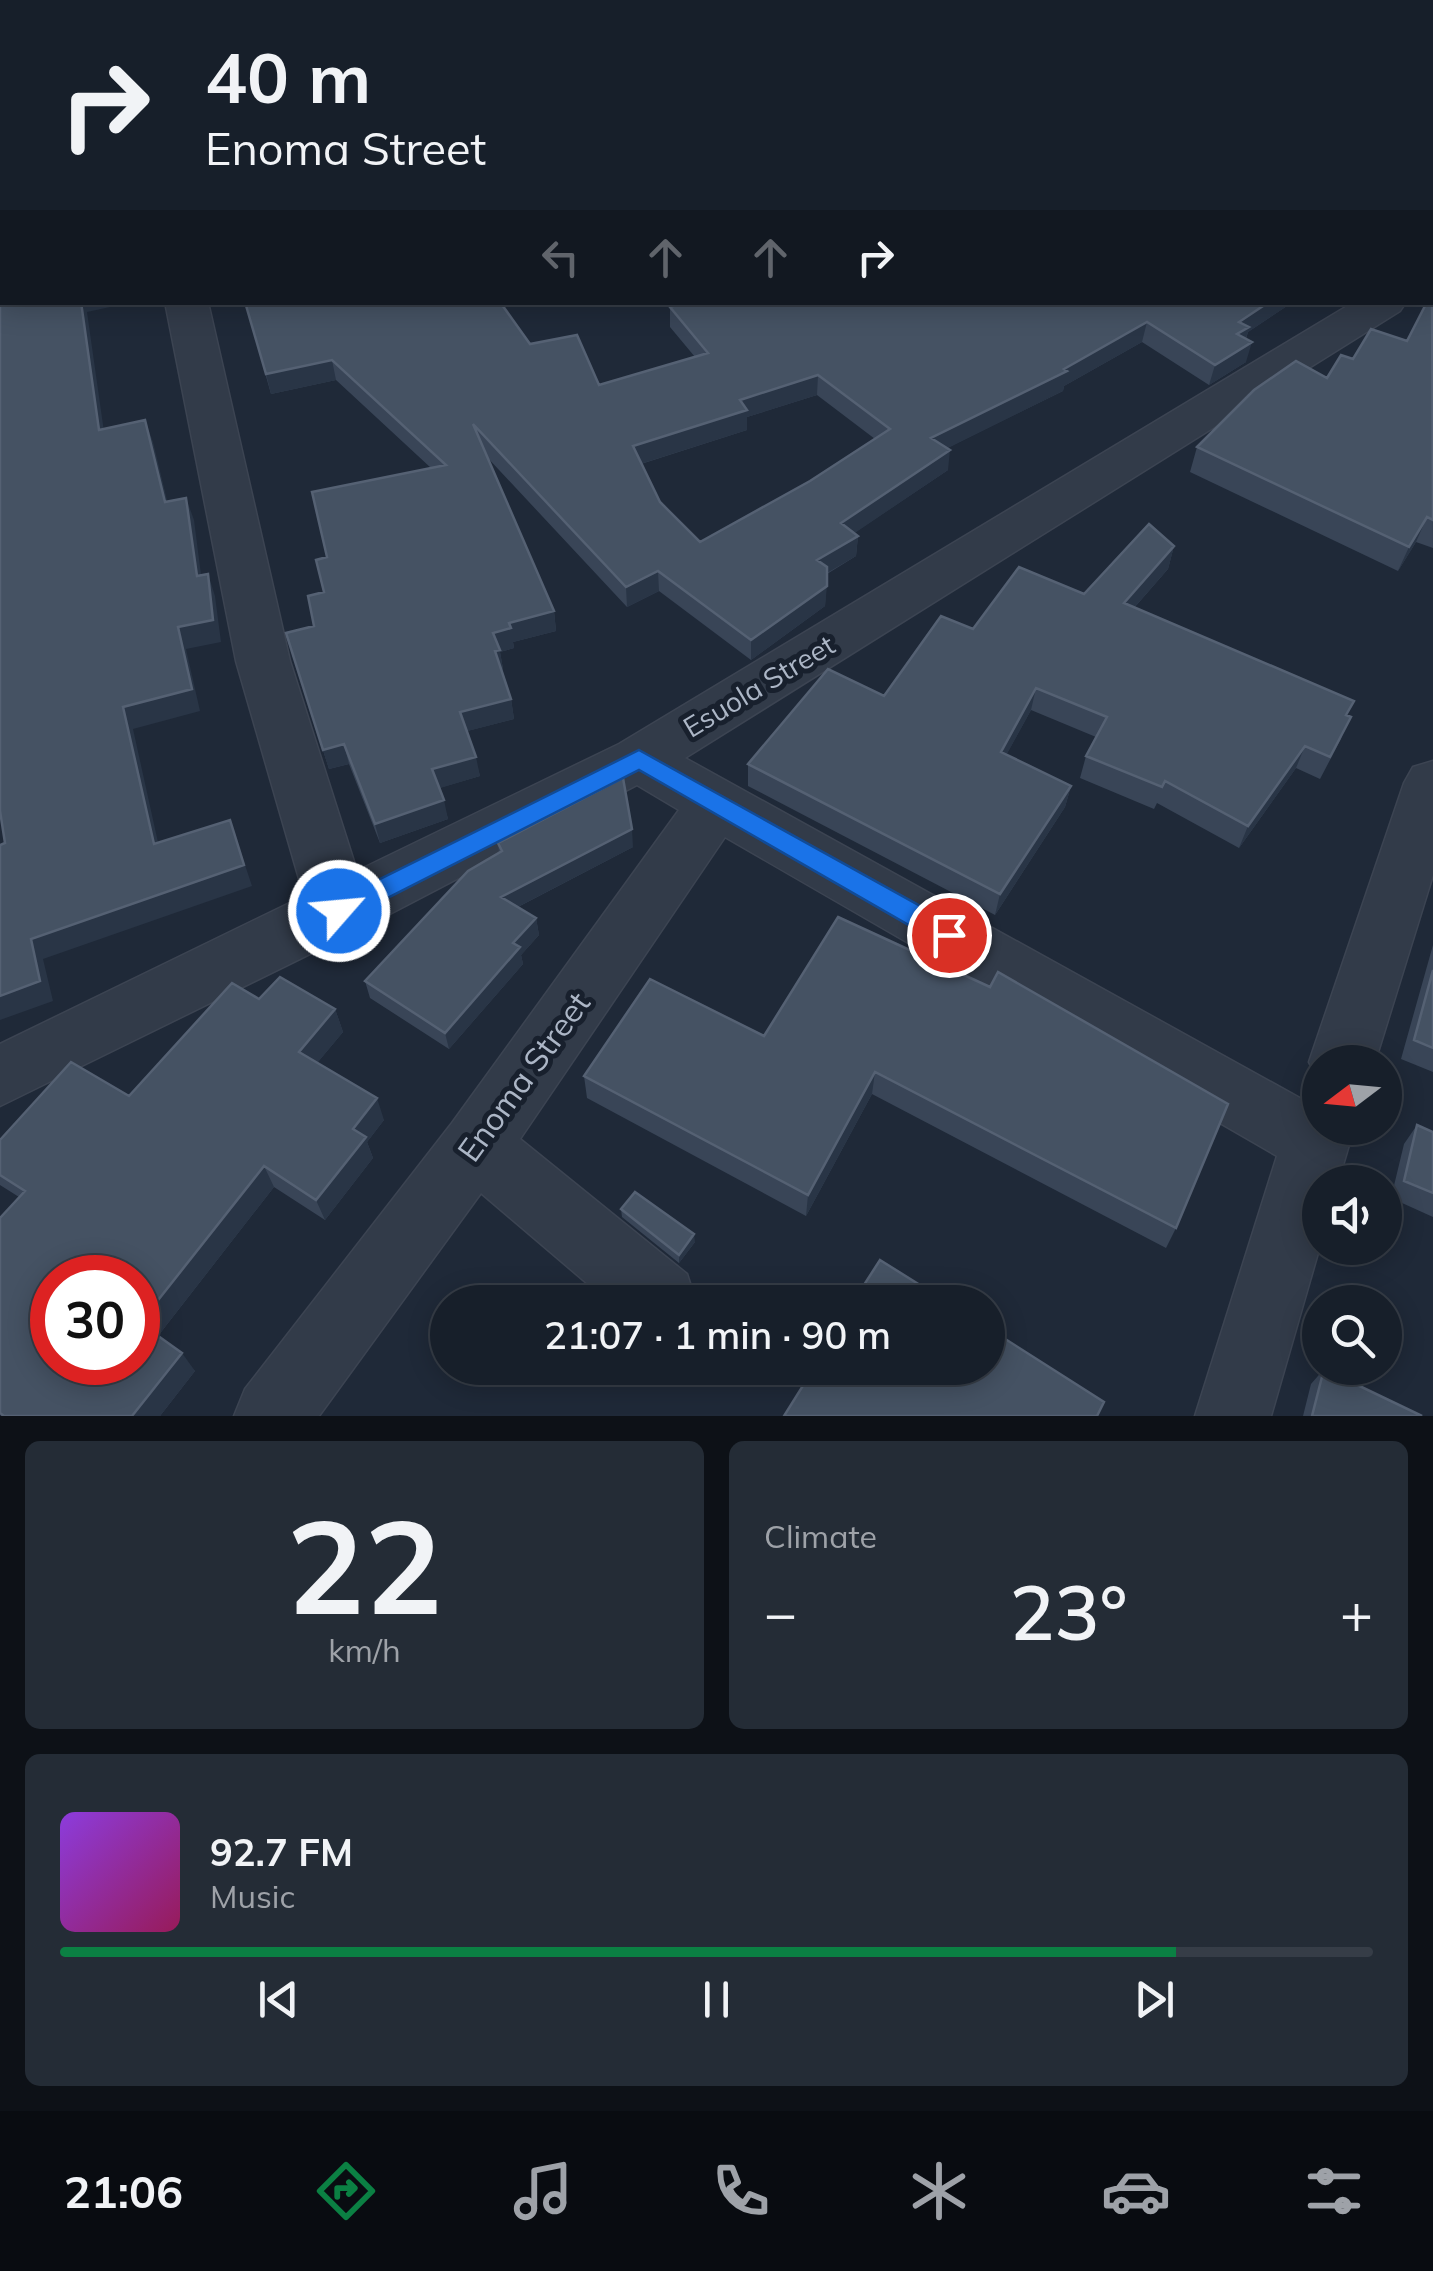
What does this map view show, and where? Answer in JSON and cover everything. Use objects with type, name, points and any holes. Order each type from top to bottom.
[{"type":"street","points":[[187,305],[263,661],[339,911]]},
{"type":"street","name":"Esuola Street","points":[[0,1076],[639,760],[1379,305]]},
{"type":"street","points":[[639,760],[1302,1126]]},
{"type":"street","points":[[1348,1045],[1433,783]]},
{"type":"street","name":"Enoma Street","points":[[272,1416],[476,1145],[716,804]]},
{"type":"street","points":[[476,1145],[644,1285]]},
{"type":"street","points":[[1232,1416],[1315,1145]]},
{"type":"building","points":[[0,305],[81,305],[99,430],[145,420],[165,502],[186,498],[197,576],[208,574],[213,620],[178,627],[192,689],[123,707],[154,844],[230,820],[244,865],[31,939],[40,981],[0,996],[0,845],[5,843],[0,811]]},
{"type":"building","points":[[246,305],[502,305],[530,344],[577,335],[599,385],[708,353],[670,307],[676,305],[1264,305],[1239,322],[1249,327],[1237,334],[1252,342],[1215,365],[1147,322],[1064,369],[1067,371],[931,438],[950,450],[841,523],[858,536],[817,560],[827,567],[827,586],[751,640],[658,571],[626,587],[473,424],[554,611],[509,623],[511,628],[493,633],[511,699],[460,712],[476,757],[432,769],[444,800],[375,824],[344,744],[323,750],[286,633],[314,626],[308,596],[324,592],[316,560],[327,557],[312,492],[446,465],[332,360],[266,374]],"holes":[[[818,375],[890,429],[810,481],[700,542],[660,502],[633,446],[747,410],[740,400]]]},
{"type":"building","points":[[1425,305],[1432,305],[1433,520],[1427,517],[1409,547],[1197,447],[1254,390],[1296,361],[1327,378],[1341,355],[1353,359],[1371,329],[1407,341]]},
{"type":"building","points":[[1149,524],[1174,546],[1124,603],[1354,701],[1346,715],[1351,717],[1330,757],[1305,746],[1248,826],[1165,781],[1162,787],[1086,756],[1107,717],[1036,688],[1001,752],[1071,786],[1000,894],[748,764],[828,669],[884,696],[941,616],[973,629],[1019,567],[1084,594]]},
{"type":"building","points":[[623,778],[632,829],[501,897],[536,918],[513,943],[520,947],[445,1033],[365,981],[468,871],[502,851],[498,843]]},
{"type":"building","points":[[838,917],[990,987],[998,972],[1228,1104],[1176,1228],[875,1072],[808,1195],[584,1076],[650,979],[764,1036]]},
{"type":"building","points":[[1433,970],[1433,1048],[1414,1040]]},
{"type":"building","points":[[280,977],[335,1009],[299,1052],[377,1098],[353,1129],[366,1137],[316,1200],[264,1166],[160,1298],[160,1255],[30,1255],[30,1385],[157,1385],[132,1416],[4,1416],[0,1413],[0,1218],[25,1191],[0,1175],[0,1140],[71,1062],[129,1096],[232,983],[259,999]]},
{"type":"building","points":[[1417,1125],[1433,1132],[1433,1193],[1404,1181]]},
{"type":"building","points":[[635,1192],[694,1234],[679,1255],[621,1209]]},
{"type":"building","points":[[880,1260],[920,1285],[864,1285]]},
{"type":"building","points":[[160,1337],[182,1353],[160,1381]]},
{"type":"building","points":[[1005,1339],[1104,1402],[1097,1416],[784,1416],[803,1385],[1005,1385]]},
{"type":"building","points":[[1320,1385],[1357,1385],[1422,1416],[1312,1416]]},
{"type":"route","points":[[339,911],[639,760],[949,935]]}]
